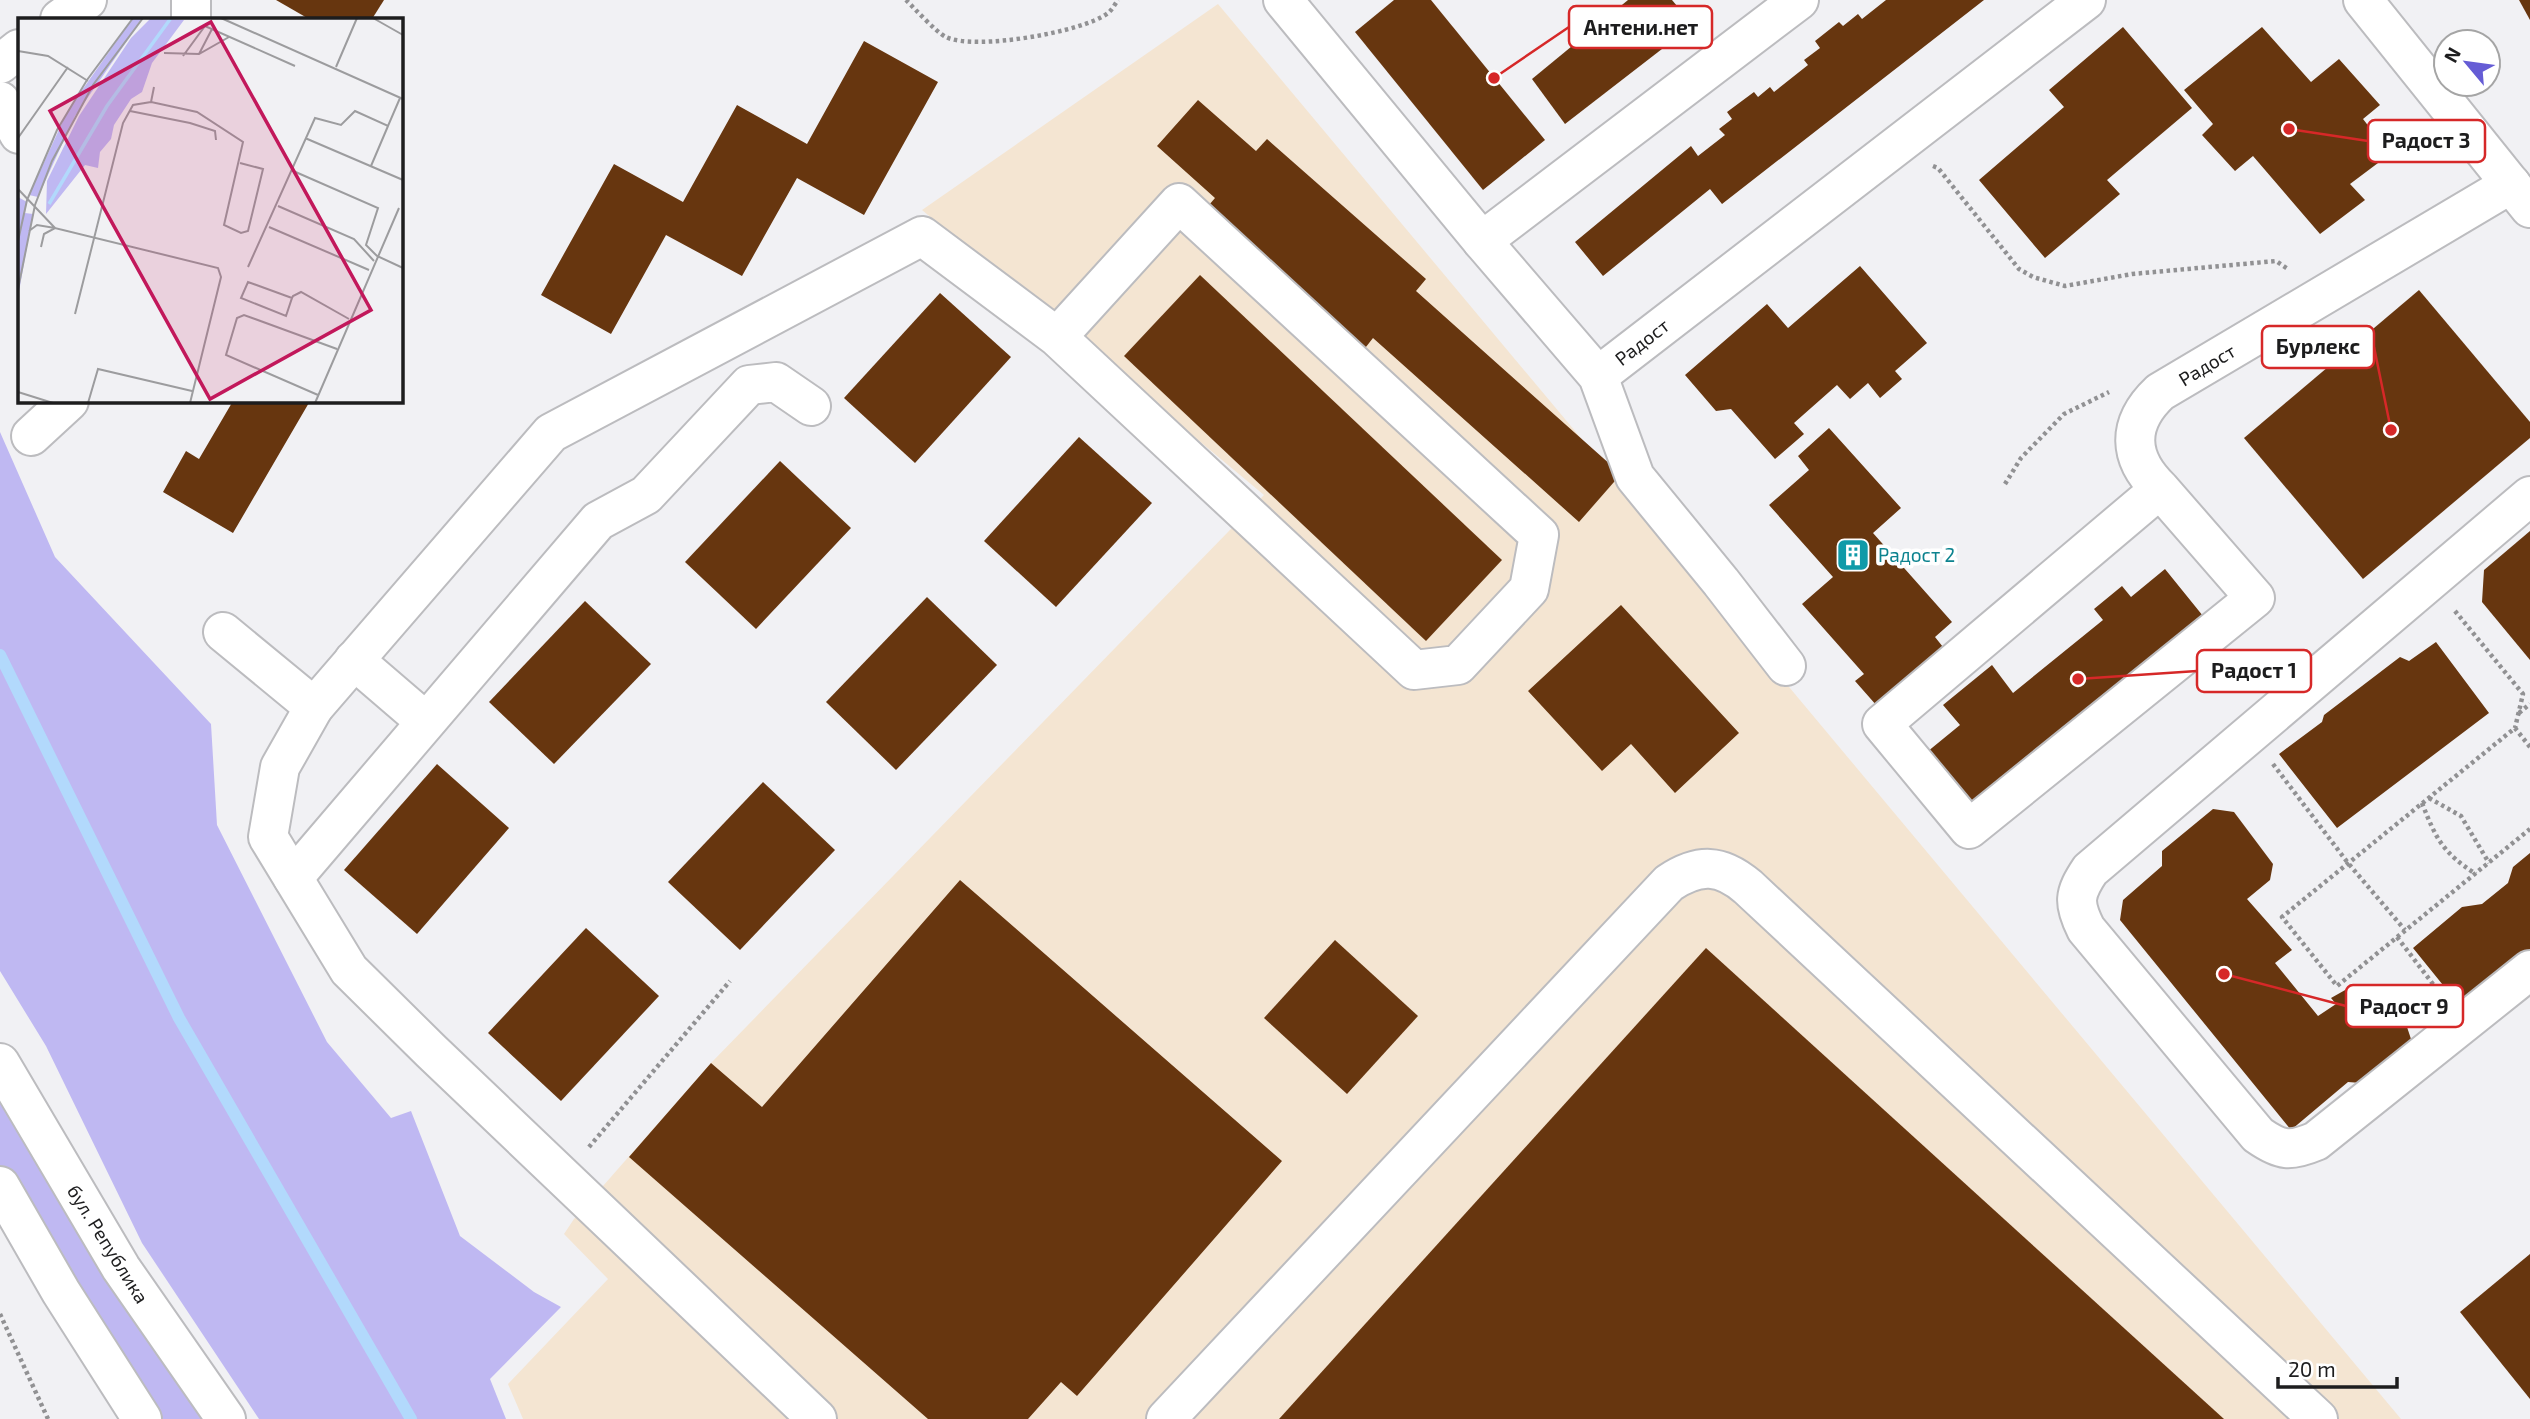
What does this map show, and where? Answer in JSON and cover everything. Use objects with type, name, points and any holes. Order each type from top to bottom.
[{"type":"street","points":[[61,18],[87,0]]},
{"type":"street","points":[[191,0],[191,18]]},
{"type":"street","points":[[1482,241],[1799,0]]},
{"type":"street","name":"Радост","points":[[1598,376],[2086,0]]},
{"type":"street","name":"Радост","points":[[2160,489],[1882,724],[1969,829],[2255,598],[2160,489],[2147,476],[2138,461],[2136,430],[2149,402],[2160,392],[2326,295],[2521,196],[2363,0]]},
{"type":"street","points":[[1300,6],[1482,241],[1598,376],[1635,477],[1786,666]]},
{"type":"street","points":[[0,64],[18,50]]},
{"type":"street","points":[[0,101],[18,132]]},
{"type":"street","points":[[817,1419],[348,970],[268,837],[280,767],[313,707],[551,433],[922,236],[1057,337],[1414,670],[1458,665],[1529,589],[1539,535],[1179,203],[1057,337]]},
{"type":"street","points":[[293,878],[598,521],[646,495],[750,385],[776,382],[811,406]]},
{"type":"street","points":[[31,436],[68,402]]},
{"type":"street","points":[[2530,496],[2090,870],[2078,888],[2076,909],[2085,929],[2258,1135],[2275,1147],[2296,1149],[2316,1141],[2530,970]]},
{"type":"street","points":[[223,632],[313,707]]},
{"type":"street","points":[[354,660],[425,721]]},
{"type":"street","points":[[1166,1419],[1669,883],[1683,873],[1719,869],[1735,876],[1748,887],[2318,1419]]},
{"type":"street","name":"бул. Република","points":[[0,1063],[121,1268],[226,1419]]},
{"type":"street","points":[[0,1186],[61,1292],[142,1419]]},
{"type":"path","points":[[906,0],[946,37],[988,43],[1039,36],[1082,26],[1109,13],[1118,0]]},
{"type":"path","points":[[1895,147],[1938,169],[2019,269],[2033,277],[2065,286],[2132,274],[2276,261],[2326,295]]},
{"type":"path","points":[[2005,484],[2021,458],[2064,414],[2112,390]]},
{"type":"path","points":[[2431,581],[2524,694],[2515,728],[2282,917],[2337,986],[2530,829]]},
{"type":"path","points":[[2518,714],[2530,704]]},
{"type":"path","points":[[2515,728],[2530,747]]},
{"type":"path","points":[[2250,734],[2348,863],[2405,930]]},
{"type":"path","points":[[2429,798],[2461,816],[2488,863]]},
{"type":"path","points":[[2422,803],[2435,835],[2453,859],[2476,874]]},
{"type":"path","points":[[2397,937],[2463,1023]]},
{"type":"path","points":[[564,1177],[730,981]]},
{"type":"path","points":[[0,1314],[47,1419]]},
{"type":"shaded area","points":[[1218,4],[2401,1419],[523,1419],[508,1384],[608,1279],[564,1234],[574,1219],[711,1063],[1264,495],[922,210]]},
{"type":"shaded area","points":[[0,432],[55,557],[211,724],[217,825],[327,1042],[391,1118],[411,1111],[460,1236],[534,1292],[561,1307],[490,1379],[506,1419],[259,1419],[142,1243],[46,1046],[0,971]]},
{"type":"shaded area","points":[[0,1062],[228,1419],[142,1419],[0,1184]]},
{"type":"building","points":[[276,0],[384,0],[373,18],[307,18]]},
{"type":"building","points":[[1394,0],[1431,0],[1545,140],[1483,190],[1355,32]]},
{"type":"building","points":[[1628,0],[1672,0],[1693,25],[1565,124],[1532,79]]},
{"type":"building","points":[[1886,0],[1984,0],[1722,204],[1710,189],[1603,276],[1575,242],[1691,146],[1698,156],[1725,135],[1719,129],[1732,119],[1727,112],[1754,92],[1758,97],[1770,87],[1774,92],[1808,65],[1804,60],[1820,48],[1815,41],[1839,22],[1843,26],[1858,14],[1862,19]]},
{"type":"building","points":[[2519,0],[2530,0],[2530,20]]},
{"type":"building","points":[[2123,27],[2192,108],[2107,180],[2120,194],[2045,258],[1979,180],[2064,107],[2049,90]]},
{"type":"building","points":[[2262,27],[2311,82],[2339,59],[2380,105],[2363,119],[2390,154],[2350,184],[2365,200],[2320,234],[2253,156],[2235,171],[2202,135],[2213,124],[2184,90]]},
{"type":"building","points":[[864,41],[938,82],[864,215],[797,178],[742,276],[666,235],[611,334],[541,295],[614,164],[683,202],[737,105],[807,144]]},
{"type":"building","points":[[1198,100],[1256,151],[1267,139],[1426,279],[1416,291],[1621,474],[1579,522],[1373,338],[1362,352],[1203,212],[1215,198],[1157,146]]},
{"type":"building","points":[[1860,266],[1927,343],[1895,371],[1902,379],[1880,398],[1868,383],[1850,399],[1837,385],[1794,423],[1804,434],[1775,459],[1731,409],[1716,411],[1685,375],[1767,304],[1788,328]]},
{"type":"building","points":[[1200,275],[1502,560],[1426,641],[1124,356]]},
{"type":"building","points":[[2419,290],[2530,422],[2530,438],[2363,579],[2244,438]]},
{"type":"building","points":[[940,293],[1011,357],[915,463],[844,398]]},
{"type":"building","points":[[232,402],[309,402],[233,533],[163,492],[186,451],[199,459]]},
{"type":"building","name":"Радост 2","points":[[1829,428],[1901,508],[1873,533],[1952,622],[1935,637],[1943,647],[1877,706],[1855,681],[1864,674],[1802,604],[1833,577],[1769,505],[1809,470],[1798,456]]},
{"type":"building","points":[[1079,437],[1152,503],[1056,607],[984,541]]},
{"type":"building","points":[[780,461],[851,528],[756,629],[685,562]]},
{"type":"building","points":[[2530,531],[2530,660],[2482,602],[2484,570]]},
{"type":"building","points":[[2165,569],[2203,616],[1970,805],[1927,752],[1960,725],[1943,705],[1992,665],[2013,693],[2103,620],[2094,609],[2122,586],[2131,597]]},
{"type":"building","points":[[927,597],[997,665],[896,770],[826,702]]},
{"type":"building","points":[[585,601],[651,664],[554,764],[489,702]]},
{"type":"building","points":[[1621,605],[1739,733],[1675,793],[1631,744],[1602,771],[1528,691]]},
{"type":"building","points":[[2436,642],[2489,713],[2337,828],[2279,754],[2322,722],[2324,715],[2400,657],[2409,661]]},
{"type":"building","points":[[437,764],[509,828],[417,934],[344,870]]},
{"type":"building","points":[[763,782],[835,850],[740,950],[668,882]]},
{"type":"building","points":[[2213,809],[2234,812],[2273,864],[2270,880],[2247,899],[2292,950],[2275,963],[2318,1016],[2336,1004],[2331,998],[2354,985],[2377,989],[2407,1027],[2412,1042],[2361,1083],[2348,1082],[2291,1130],[2120,920],[2123,900],[2162,866],[2162,851]]},
{"type":"building","points":[[2530,853],[2530,950],[2473,998],[2451,995],[2413,948],[2462,907],[2482,904],[2508,883],[2513,867]]},
{"type":"building","points":[[960,880],[1282,1161],[1077,1396],[1061,1382],[1028,1419],[928,1419],[629,1157],[711,1063],[762,1107]]},
{"type":"building","points":[[586,928],[659,996],[561,1101],[488,1033]]},
{"type":"building","points":[[1335,940],[1418,1016],[1347,1094],[1264,1018]]},
{"type":"building","points":[[1706,948],[2224,1419],[1279,1419]]},
{"type":"building","points":[[2530,1254],[2530,1399],[2460,1312]]},
{"type":"waterway","points":[[0,655],[179,1018],[411,1419]]},
{"type":"place","name":"Антени.нет","points":[[1494,78]]},
{"type":"place","name":"Радост 3","points":[[2289,129]]},
{"type":"place","name":"Бурлекс","points":[[2391,430]]},
{"type":"place","name":"Радост 2","points":[[1853,555]]},
{"type":"place","name":"Радост 1","points":[[2078,679]]},
{"type":"place","name":"Радост 9","points":[[2224,974]]}]
